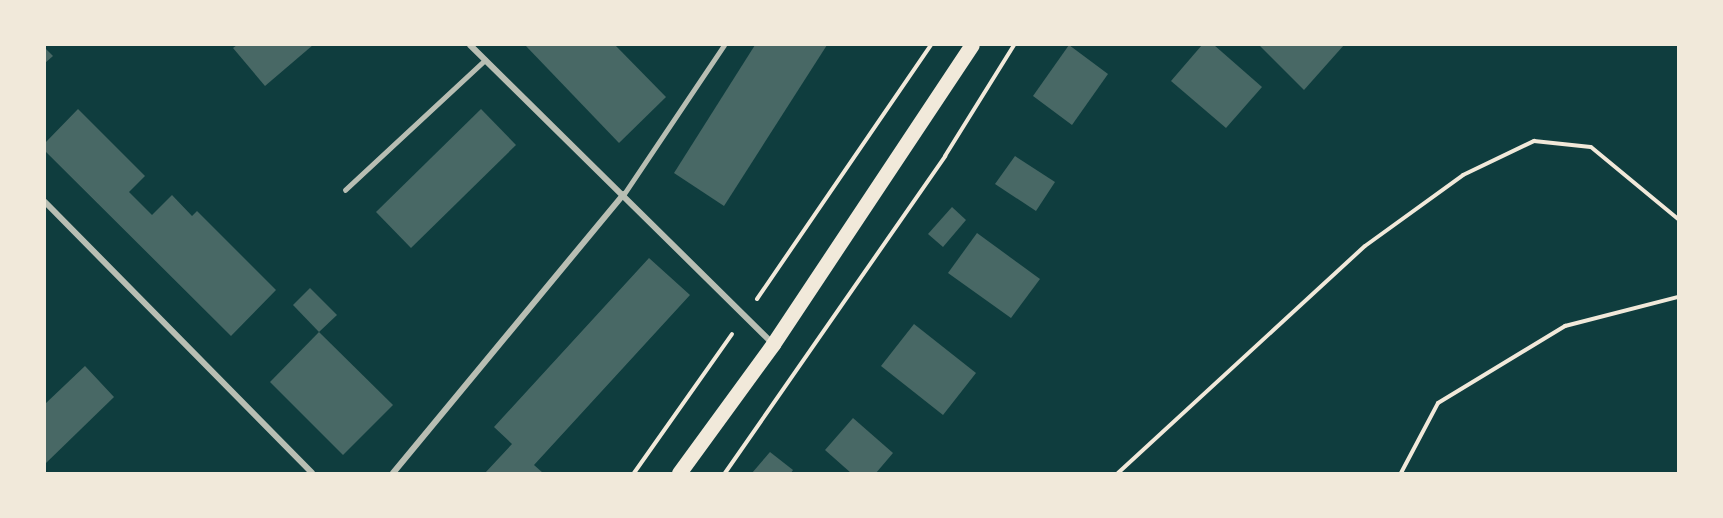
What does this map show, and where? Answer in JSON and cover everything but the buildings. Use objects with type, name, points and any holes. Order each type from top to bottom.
[{"type":"main road","points":[[679,473],[773,344],[972,45]]},
{"type":"street","points":[[470,45],[624,194],[773,344]]},
{"type":"street","points":[[393,473],[624,194]]},
{"type":"street","points":[[45,202],[312,473]]},
{"type":"lane","points":[[624,194],[724,45]]},
{"type":"lane","points":[[345,190],[485,60]]},
{"type":"path","points":[[634,473],[932,45]]},
{"type":"path","points":[[725,473],[945,156],[1014,45]]},
{"type":"path","points":[[1118,473],[1365,246],[1463,175],[1534,141],[1590,147],[1678,219]]},
{"type":"path","points":[[1401,473],[1438,403],[1565,326],[1678,297]]}]
